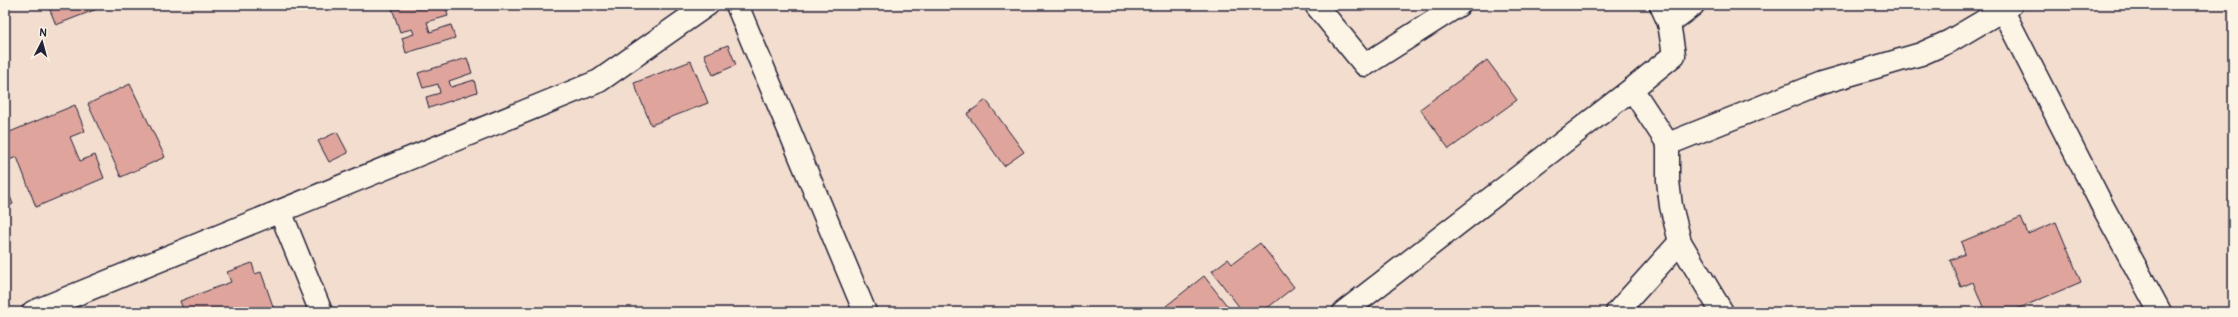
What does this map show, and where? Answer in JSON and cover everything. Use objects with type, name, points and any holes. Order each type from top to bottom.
[{"type":"street","points":[[33,312],[599,82],[707,5]]},
{"type":"street","points":[[737,5],[865,312]]},
{"type":"street","points":[[1316,5],[1365,65],[1459,5]]},
{"type":"street","points":[[1344,312],[1674,55],[1665,14],[1693,5]]},
{"type":"street","points":[[1668,144],[1821,84],[1921,54],[1950,41],[2007,8],[2103,207],[2160,312]]},
{"type":"street","points":[[1632,89],[1668,144],[1668,181],[1671,206],[1680,242],[1722,312]]},
{"type":"street","points":[[280,211],[321,312]]},
{"type":"street","points":[[1616,312],[1680,242]]},
{"type":"building","points":[[48,5],[107,5],[56,25]]},
{"type":"building","points":[[391,5],[445,5],[448,16],[427,22],[430,32],[451,25],[455,38],[406,53],[402,38],[414,34],[412,29],[400,32]]},
{"type":"building","points":[[728,45],[736,65],[713,75],[704,54]]},
{"type":"building","points":[[467,58],[472,73],[449,81],[451,87],[474,80],[477,92],[429,108],[426,97],[440,93],[438,84],[423,88],[418,73]]},
{"type":"building","points":[[1487,60],[1517,100],[1449,149],[1420,109]]},
{"type":"building","points":[[691,61],[708,103],[651,125],[634,83]]},
{"type":"building","points":[[130,84],[165,157],[121,177],[88,104]]},
{"type":"building","points":[[986,100],[1024,152],[1004,166],[967,114]]},
{"type":"building","points":[[75,105],[85,131],[70,137],[80,161],[95,155],[104,178],[36,207],[17,157],[9,160],[5,150],[5,134]]},
{"type":"building","points":[[337,132],[348,153],[329,162],[318,141]]},
{"type":"building","points":[[5,184],[13,204],[5,208]]},
{"type":"building","points":[[2021,217],[2028,234],[2056,222],[2081,282],[2010,312],[1985,312],[1973,282],[1961,287],[1950,260],[1965,254],[1961,242]]},
{"type":"building","points":[[1260,243],[1294,287],[1266,309],[1268,312],[1243,312],[1212,271],[1228,259],[1232,264]]},
{"type":"building","points":[[252,263],[255,274],[261,272],[275,312],[184,312],[180,301],[231,282],[227,272]]},
{"type":"building","points":[[1204,276],[1232,312],[1171,312],[1166,306]]}]
